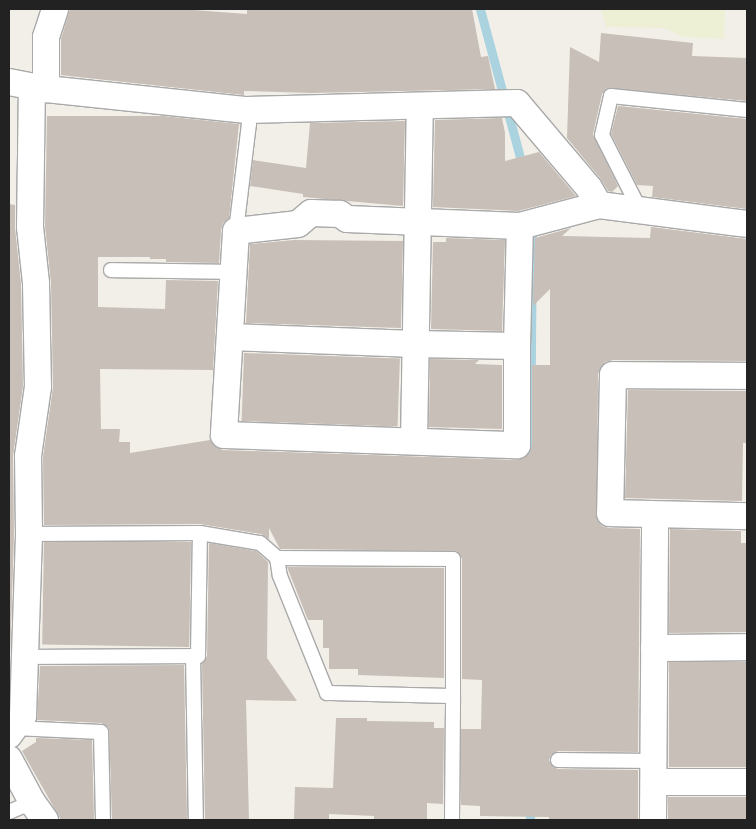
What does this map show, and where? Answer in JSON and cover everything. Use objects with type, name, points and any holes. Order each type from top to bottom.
[{"type":"street","points":[[11,731],[23,716],[29,534],[28,456],[38,387],[36,283],[30,227],[29,86],[55,9]]},
{"type":"street","points":[[29,86],[247,110],[517,103],[589,188],[599,205]]},
{"type":"street","points":[[414,441],[420,106]]},
{"type":"street","points":[[520,226],[517,346],[518,445],[224,435],[232,272],[236,231],[298,224],[311,213],[340,214],[347,219],[520,226],[599,205],[641,212],[747,224]]},
{"type":"street","points":[[230,337],[517,346]]},
{"type":"street","points":[[747,376],[614,375],[610,514],[747,516]]},
{"type":"street","points":[[653,820],[655,516]]},
{"type":"street","points":[[654,648],[747,648]]},
{"type":"street","points":[[9,759],[29,811]]},
{"type":"street","points":[[654,772],[747,782]]},
{"type":"lane","points":[[641,212],[602,135],[611,96],[747,110]]},
{"type":"lane","points":[[236,231],[249,124],[247,110]]},
{"type":"lane","points":[[111,270],[232,272]]},
{"type":"lane","points":[[29,534],[200,533],[260,542],[277,558],[280,576],[327,692],[453,696]]},
{"type":"lane","points":[[26,657],[198,656],[200,533]]},
{"type":"lane","points":[[277,558],[453,559],[452,820]]},
{"type":"lane","points":[[193,656],[196,820]]},
{"type":"lane","points":[[11,731],[101,732],[103,820]]},
{"type":"lane","points":[[558,760],[654,772]]},
{"type":"green space","points":[[601,9],[725,9],[724,39],[683,37],[665,28],[606,27]]},
{"type":"building","points":[[70,9],[180,9],[247,14],[247,9],[472,9],[481,57],[488,56],[495,89],[312,93],[244,91],[244,95],[61,75],[61,39]]},
{"type":"building","points":[[601,33],[693,43],[692,56],[747,58],[747,101],[607,88],[602,94],[593,134],[618,186],[612,192],[608,191],[600,178],[567,138],[570,47],[599,62]]},
{"type":"building","points":[[618,106],[747,119],[747,209],[652,197],[653,186],[637,185],[611,134]]},
{"type":"building","points":[[47,116],[163,116],[239,124],[229,218],[223,223],[221,230],[219,263],[166,262],[166,259],[150,259],[150,257],[98,257],[98,307],[165,309],[166,280],[218,281],[213,370],[100,369],[101,429],[120,429],[119,442],[130,442],[130,453],[210,440],[216,447],[223,450],[516,460],[524,458],[530,453],[532,445],[532,365],[550,365],[550,289],[533,306],[535,238],[571,228],[562,236],[650,238],[651,227],[747,239],[747,361],[613,360],[605,362],[598,374],[597,520],[602,526],[609,528],[640,529],[638,752],[558,751],[551,755],[549,760],[553,767],[558,769],[638,770],[638,820],[549,820],[549,817],[480,816],[480,806],[461,805],[461,729],[481,729],[482,680],[462,679],[462,559],[457,551],[280,549],[269,528],[269,539],[261,534],[200,524],[44,525],[43,457],[53,387],[51,283],[45,226]]},
{"type":"building","points":[[502,118],[505,133],[505,161],[539,152],[576,196],[518,211],[433,207],[435,120]]},
{"type":"building","points":[[405,121],[403,206],[303,197],[303,194],[250,186],[253,160],[306,168],[310,123]]},
{"type":"building","points":[[9,204],[15,205],[15,228],[21,284],[23,386],[13,456],[14,534],[9,693]]},
{"type":"building","points":[[446,238],[505,240],[502,331],[431,329],[433,242],[446,242]]},
{"type":"building","points":[[294,240],[403,241],[401,328],[246,323],[250,244]]},
{"type":"building","points":[[244,353],[400,358],[398,426],[242,421]]},
{"type":"building","points":[[430,359],[479,360],[475,364],[502,365],[502,429],[429,427]]},
{"type":"building","points":[[628,390],[747,391],[747,443],[743,443],[742,501],[625,498]]},
{"type":"building","points":[[670,529],[741,531],[741,543],[747,543],[747,632],[669,633]]},
{"type":"building","points":[[44,539],[191,542],[189,647],[42,644]]},
{"type":"building","points":[[209,543],[256,551],[268,562],[267,658],[297,701],[246,700],[249,820],[205,820],[202,664],[207,656]]},
{"type":"building","points":[[287,567],[444,568],[444,678],[358,675],[358,669],[329,669],[329,648],[323,648],[323,620],[308,620]]},
{"type":"building","points":[[669,662],[747,662],[747,767],[669,767]]},
{"type":"building","points":[[184,665],[187,820],[112,820],[109,728],[101,723],[37,720],[40,666]]},
{"type":"building","points":[[336,718],[367,718],[367,721],[434,722],[434,728],[444,728],[443,804],[427,803],[427,820],[374,819],[374,816],[329,814],[329,820],[294,820],[295,787],[333,788]]},
{"type":"building","points":[[36,738],[92,740],[94,820],[61,820],[22,751],[36,742]]},
{"type":"building","points":[[668,797],[747,797],[747,820],[668,820]]},
{"type":"waterway","points":[[480,9],[523,168]]},
{"type":"waterway","points":[[530,462],[532,225]]},
{"type":"waterway","points":[[530,805],[530,820]]}]
